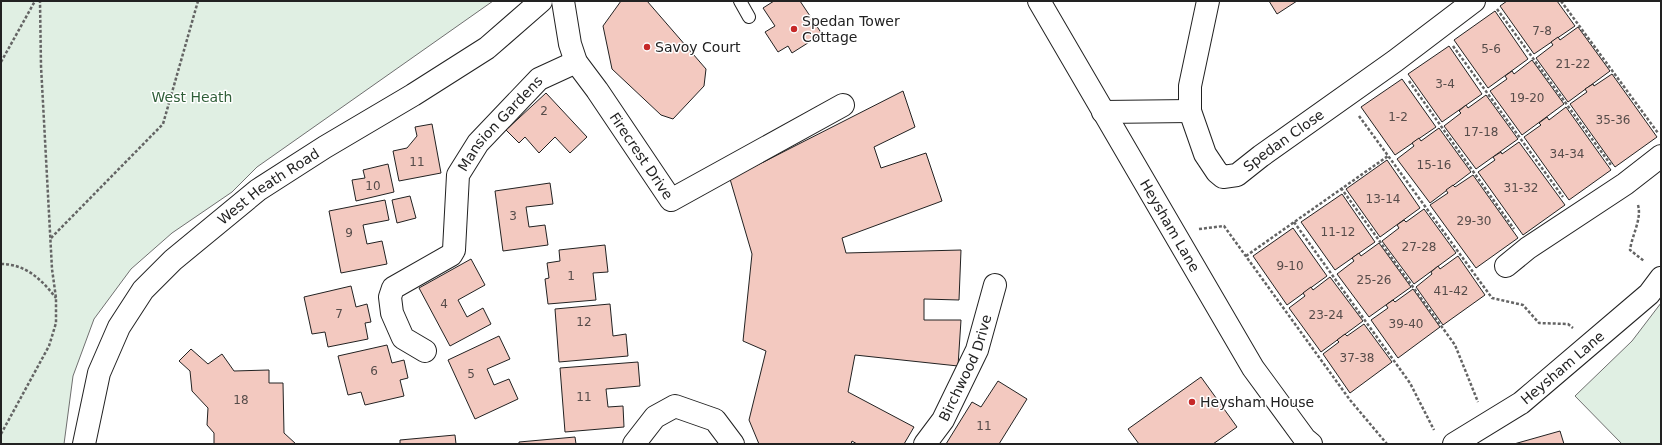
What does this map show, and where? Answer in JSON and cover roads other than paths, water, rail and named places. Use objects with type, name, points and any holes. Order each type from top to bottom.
[{"type":"street","name":"West Heath Road","points":[[84,444],[99,373],[119,326],[143,290],[173,260],[258,190],[325,146],[414,95],[487,48],[541,1]]},
{"type":"street","name":"Firecrest Drive","points":[[563,1],[570,44],[576,62],[597,90],[671,200],[843,105]]},
{"type":"street","name":"Heysham Lane","points":[[1039,1],[1253,368],[1305,439],[1311,444]]},
{"type":"street","name":"Spedan Close","points":[[1208,1],[1190,86],[1190,111],[1205,154],[1217,172],[1223,177],[1237,175],[1261,156],[1345,97],[1440,27],[1483,2]]},
{"type":"street","name":"Mansion Gardens","points":[[425,351],[403,338],[392,313],[390,297],[393,288],[451,255],[454,250],[458,175],[478,143],[539,79],[576,62]]},
{"type":"street","points":[[1103,112],[1190,111]]},
{"type":"street","points":[[1506,266],[1528,248],[1628,181],[1661,156]]},
{"type":"street","name":"Heysham Lane","points":[[1446,441],[1487,424],[1521,403],[1649,294],[1660,279]]},
{"type":"street","name":"Birchwood Drive","points":[[925,444],[943,420],[977,350],[995,285]]},
{"type":"street","points":[[634,444],[655,417],[676,406],[715,420],[733,444]]},
{"type":"lane","points":[[740,1],[749,17]]},
{"type":"place","name":"Spedan Tower Cottage","points":[[794,29]]},
{"type":"place","name":"Savoy Court","points":[[647,47]]},
{"type":"place","name":"Heysham House","points":[[1192,402]]},
{"type":"park label","name":"West Heath","points":[[192,97]]}]
